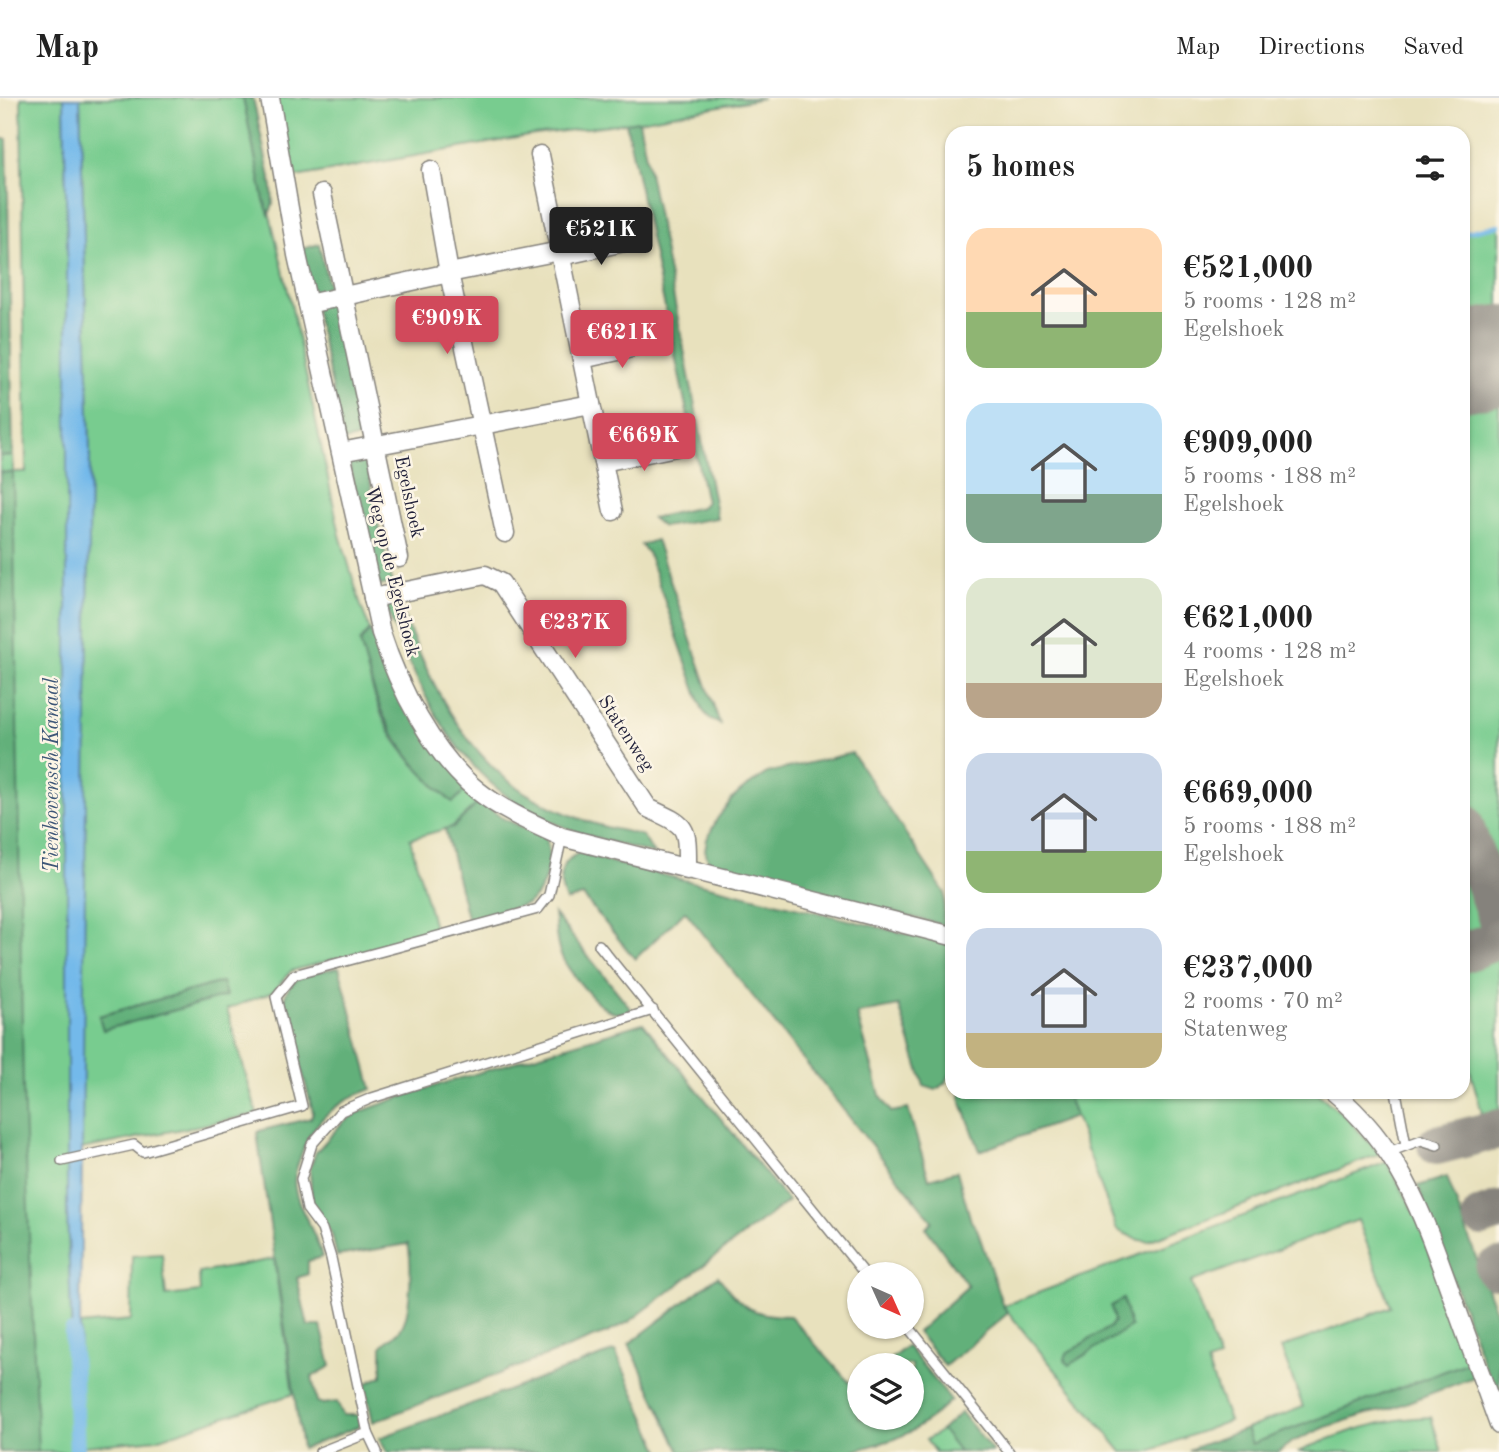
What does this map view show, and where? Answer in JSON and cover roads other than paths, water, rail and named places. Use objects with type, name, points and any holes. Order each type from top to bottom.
[{"type":"street","name":"Weg op de Egelshoek","points":[[270,98],[297,255],[373,598],[392,668],[416,715],[454,767],[478,791],[526,821],[562,837],[945,934]]},
{"type":"street","points":[[540,155],[613,511]]},
{"type":"street","points":[[431,170],[449,272],[505,533]]},
{"type":"street","name":"Egelshoek","points":[[322,194],[399,558]]},
{"type":"street","points":[[308,304],[449,272],[633,240]]},
{"type":"street","points":[[582,359],[654,343]]},
{"type":"street","name":"Egelshoek","points":[[341,452],[591,404]]},
{"type":"street","points":[[603,462],[676,447]]},
{"type":"street","name":"Statenweg","points":[[373,598],[485,575],[501,583],[648,808],[679,822],[687,833],[687,870]]},
{"type":"street","points":[[1342,1099],[1398,1148],[1499,1424]]},
{"type":"lane","points":[[62,1161],[134,1145],[143,1152],[302,1106],[276,997],[294,975],[538,909],[549,895],[562,837]]},
{"type":"lane","points":[[599,945],[855,1262]]},
{"type":"lane","points":[[377,1452],[368,1433],[331,1258],[322,1229],[307,1209],[301,1179],[312,1144],[341,1111],[372,1098],[653,1010]]},
{"type":"lane","points":[[1396,1099],[1398,1148],[1421,1140],[1437,1145]]},
{"type":"lane","points":[[918,1339],[1009,1452]]},
{"type":"lane","points":[[320,1452],[368,1433]]},
{"type":"water","points":[[64,98],[80,98],[90,450],[80,1325],[76,1447],[67,1210],[67,243]]},
{"type":"waterway","points":[[1470,231],[1499,225]]},
{"type":"waterway","name":"Tienhovensch Kanaal","points":[[72,1332],[77,1452]]}]
